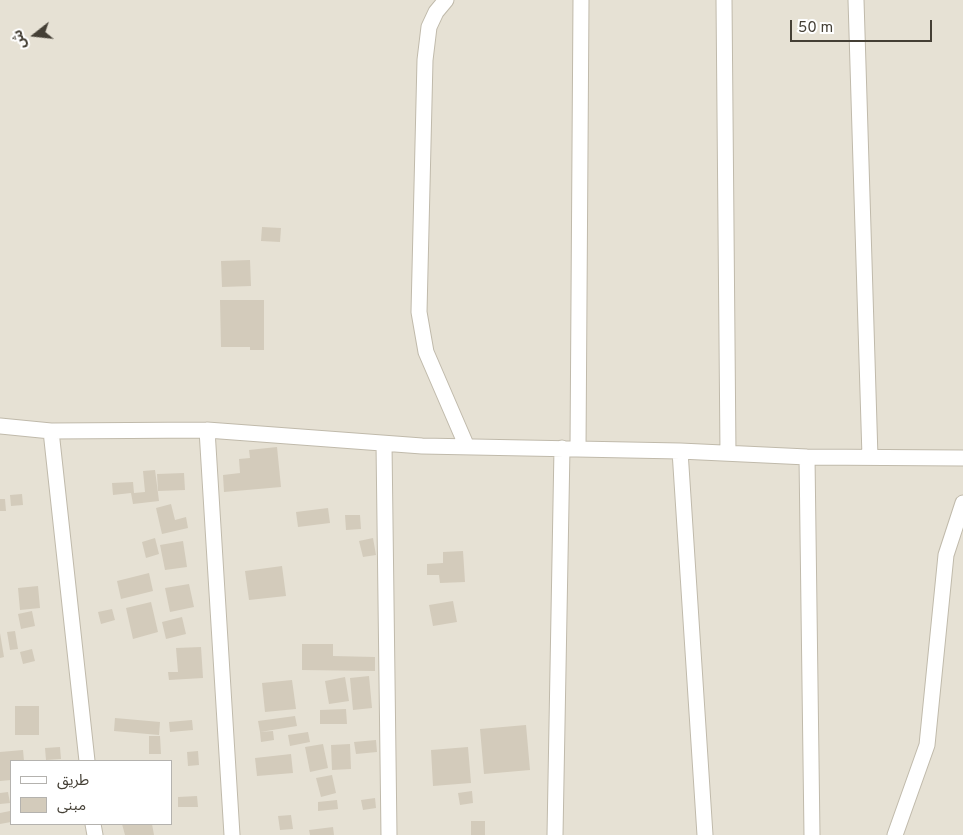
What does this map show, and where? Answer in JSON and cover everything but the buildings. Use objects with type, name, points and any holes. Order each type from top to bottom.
[{"type":"street","points":[[446,0],[436,12],[429,27],[425,60],[419,312],[426,352],[467,447]]},
{"type":"street","points":[[578,448],[581,0]]},
{"type":"street","points":[[724,0],[728,453]]},
{"type":"street","points":[[856,0],[870,457]]},
{"type":"street","points":[[0,426],[51,431],[207,430],[384,444],[467,447],[680,451],[807,457],[963,458]]},
{"type":"street","points":[[207,430],[232,835]]},
{"type":"street","points":[[51,431],[87,760]]},
{"type":"street","points":[[384,444],[390,835]]},
{"type":"street","points":[[555,835],[562,448]]},
{"type":"street","points":[[680,451],[705,835]]},
{"type":"street","points":[[807,457],[812,835]]},
{"type":"street","points":[[895,835],[927,745],[946,555],[963,503]]},
{"type":"shaded area","points":[[0,0],[963,0],[963,835],[0,835]]}]
